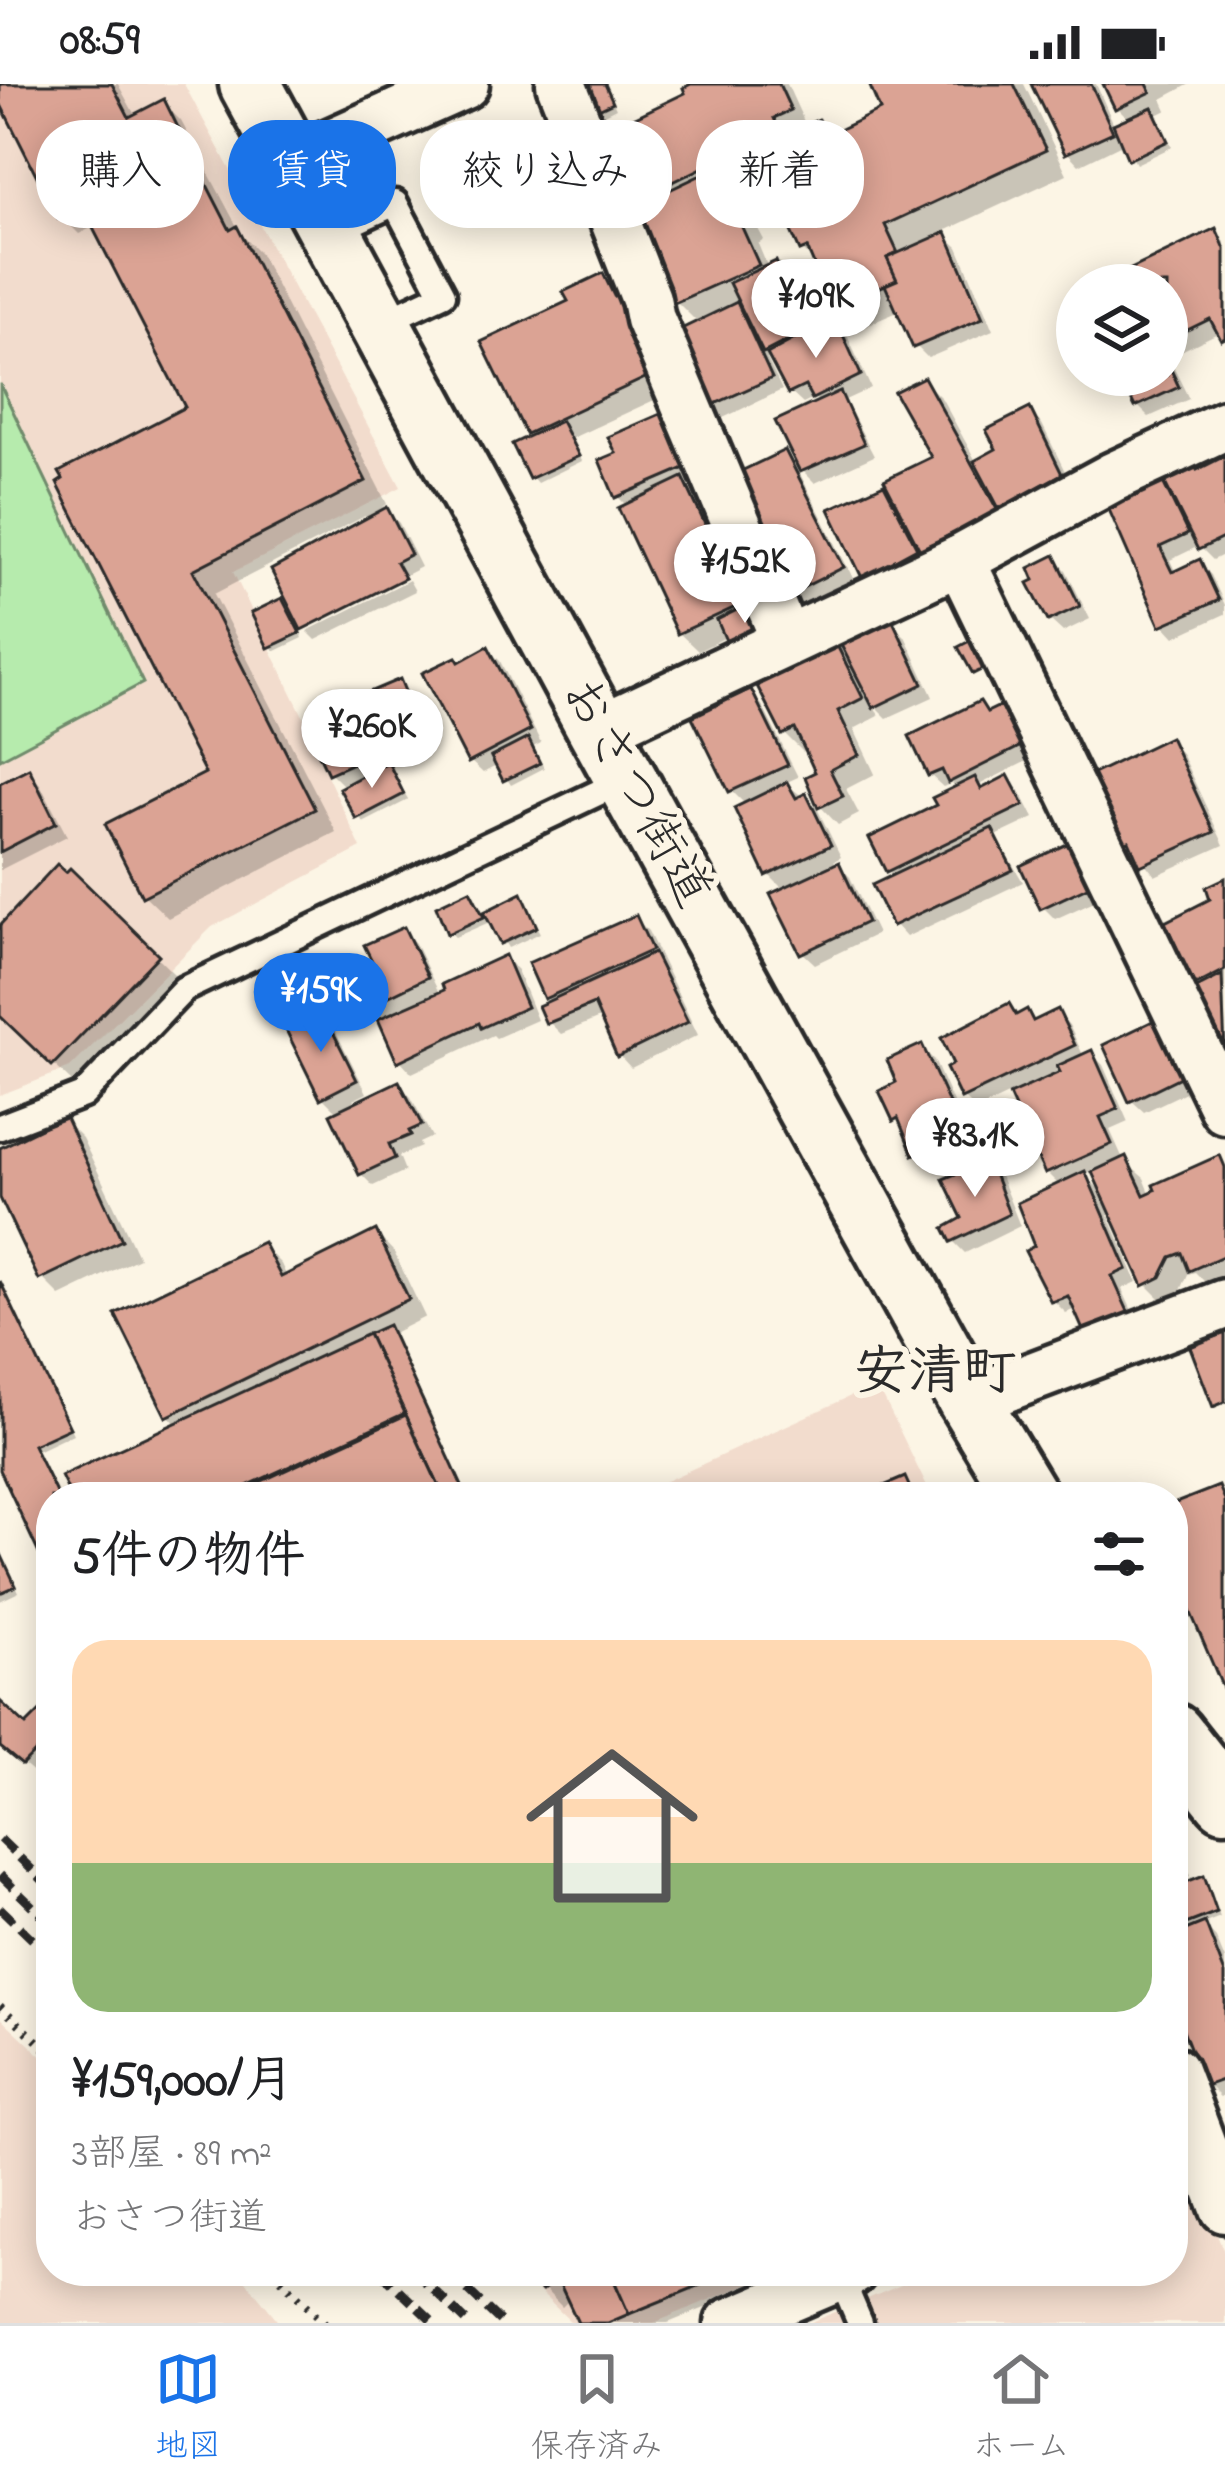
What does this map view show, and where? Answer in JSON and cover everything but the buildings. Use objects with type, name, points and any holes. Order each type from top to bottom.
[{"type":"street","name":"おさつ街道","points":[[250,84],[270,120]]},
{"type":"street","points":[[384,120],[464,84]]},
{"type":"street","points":[[561,84],[650,319],[786,641]]},
{"type":"street","name":"おさつ街道","points":[[330,228],[613,755],[1018,1482]]},
{"type":"street","points":[[613,755],[786,641],[960,560],[1113,477],[1225,425]]},
{"type":"street","points":[[960,560],[1223,1099]]},
{"type":"street","points":[[969,1401],[1225,1304]]},
{"type":"street","points":[[1188,1753],[1225,1800]]},
{"type":"street","points":[[1188,2139],[1225,2208]]},
{"type":"street","points":[[730,2323],[811,2286]]},
{"type":"lane","points":[[0,1127],[82,1095],[184,989],[613,755]]},
{"type":"lane","points":[[841,2286],[860,2323]]},
{"type":"path","points":[[0,2006],[36,2040]]},
{"type":"path","points":[[287,2286],[325,2323]]},
{"type":"shaded area","points":[[0,84],[184,84],[203,120],[36,120],[36,228],[204,228],[204,121],[228,166],[228,228],[262,228],[401,487],[233,572],[361,848],[212,927],[70,1068],[0,1095]]},
{"type":"shaded area","points":[[877,1384],[925,1482],[664,1482]]},
{"type":"shaded area","points":[[0,2017],[36,2051],[36,2286],[250,2286],[280,2323],[0,2323]]},
{"type":"shaded area","points":[[1188,2184],[1197,2188],[1225,2254],[1225,2323],[809,2323],[899,2286],[1188,2286]]},
{"type":"shaded area","points":[[534,2286],[742,2286],[654,2323],[572,2323]]},
{"type":"green space","points":[[0,384],[143,683],[0,759]]},
{"type":"railway","points":[[0,1839],[36,1874]]},
{"type":"railway","points":[[0,1875],[36,1910]]},
{"type":"railway","points":[[0,1908],[36,1943]]},
{"type":"railway","points":[[395,2286],[434,2323]]},
{"type":"railway","points":[[430,2286],[468,2323]]},
{"type":"railway","points":[[464,2286],[502,2323]]},
{"type":"district","name":"安清町","points":[[935,1375]]}]
